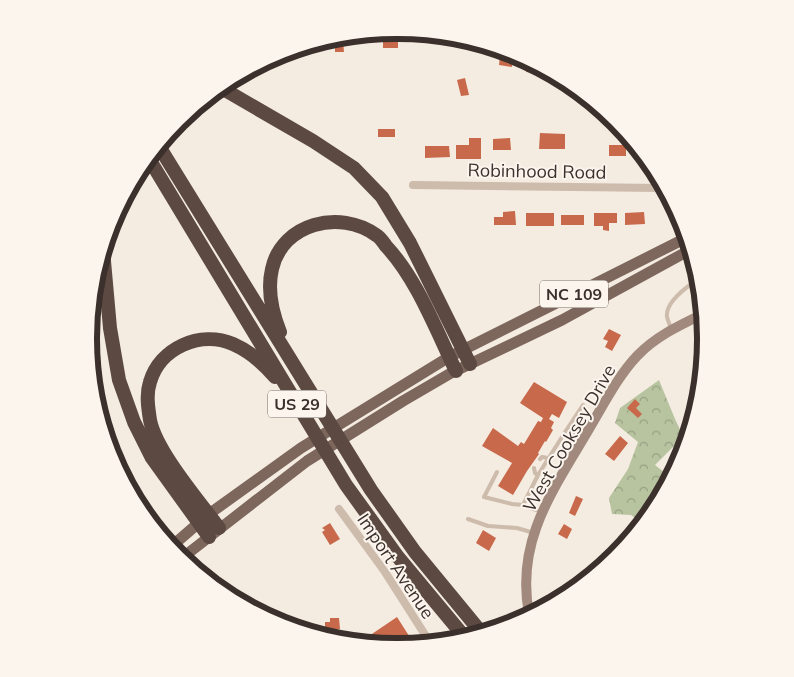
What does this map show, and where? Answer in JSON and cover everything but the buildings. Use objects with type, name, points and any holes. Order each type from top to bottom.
[{"type":"highway","points":[[227,91],[354,168],[382,197],[410,243],[470,364]]},
{"type":"highway","name":"US 29","points":[[162,152],[371,490],[415,552],[478,627]]},
{"type":"highway","name":"US 29","points":[[153,165],[346,485],[398,557],[460,631]]},
{"type":"highway","points":[[297,371],[275,319],[269,293],[272,269],[278,252],[292,236],[310,226],[330,221],[353,224],[376,235],[394,253],[409,275],[456,371]]},
{"type":"highway","points":[[105,271],[110,328],[119,380],[131,414],[152,458],[214,532]]},
{"type":"highway","points":[[204,519],[162,450],[150,422],[147,400],[150,382],[161,360],[176,348],[194,341],[214,339],[233,344],[268,369],[296,403]]},
{"type":"main road","name":"NC 109","points":[[177,542],[204,519],[301,448],[449,357],[681,241]]},
{"type":"main road","name":"NC 109","points":[[188,553],[307,461],[402,401],[456,371],[562,320],[684,253]]},
{"type":"street","name":"Robinhood Road","points":[[413,185],[656,188]]},
{"type":"street","name":"West Cooksey Drive","points":[[528,608],[526,577],[528,558],[541,512],[584,438],[637,356],[671,329],[696,317]]},
{"type":"street","name":"Import Avenue","points":[[339,509],[385,572],[426,637]]},
{"type":"lane","points":[[671,329],[667,316],[668,309],[684,289],[692,284]]},
{"type":"lane","points":[[523,505],[548,458],[583,405]]},
{"type":"lane","points":[[567,429],[584,438]]},
{"type":"lane","points":[[540,459],[542,457],[548,458]]},
{"type":"lane","points":[[534,468],[535,473],[538,475]]},
{"type":"lane","points":[[497,472],[484,497],[523,505],[541,512]]},
{"type":"lane","points":[[468,519],[488,526],[517,528],[534,534]]},
{"type":"green space","points":[[659,380],[682,433],[676,448],[673,447],[655,465],[665,473],[636,519],[631,515],[612,514],[609,498],[628,469],[638,442],[615,423],[620,408]]}]
